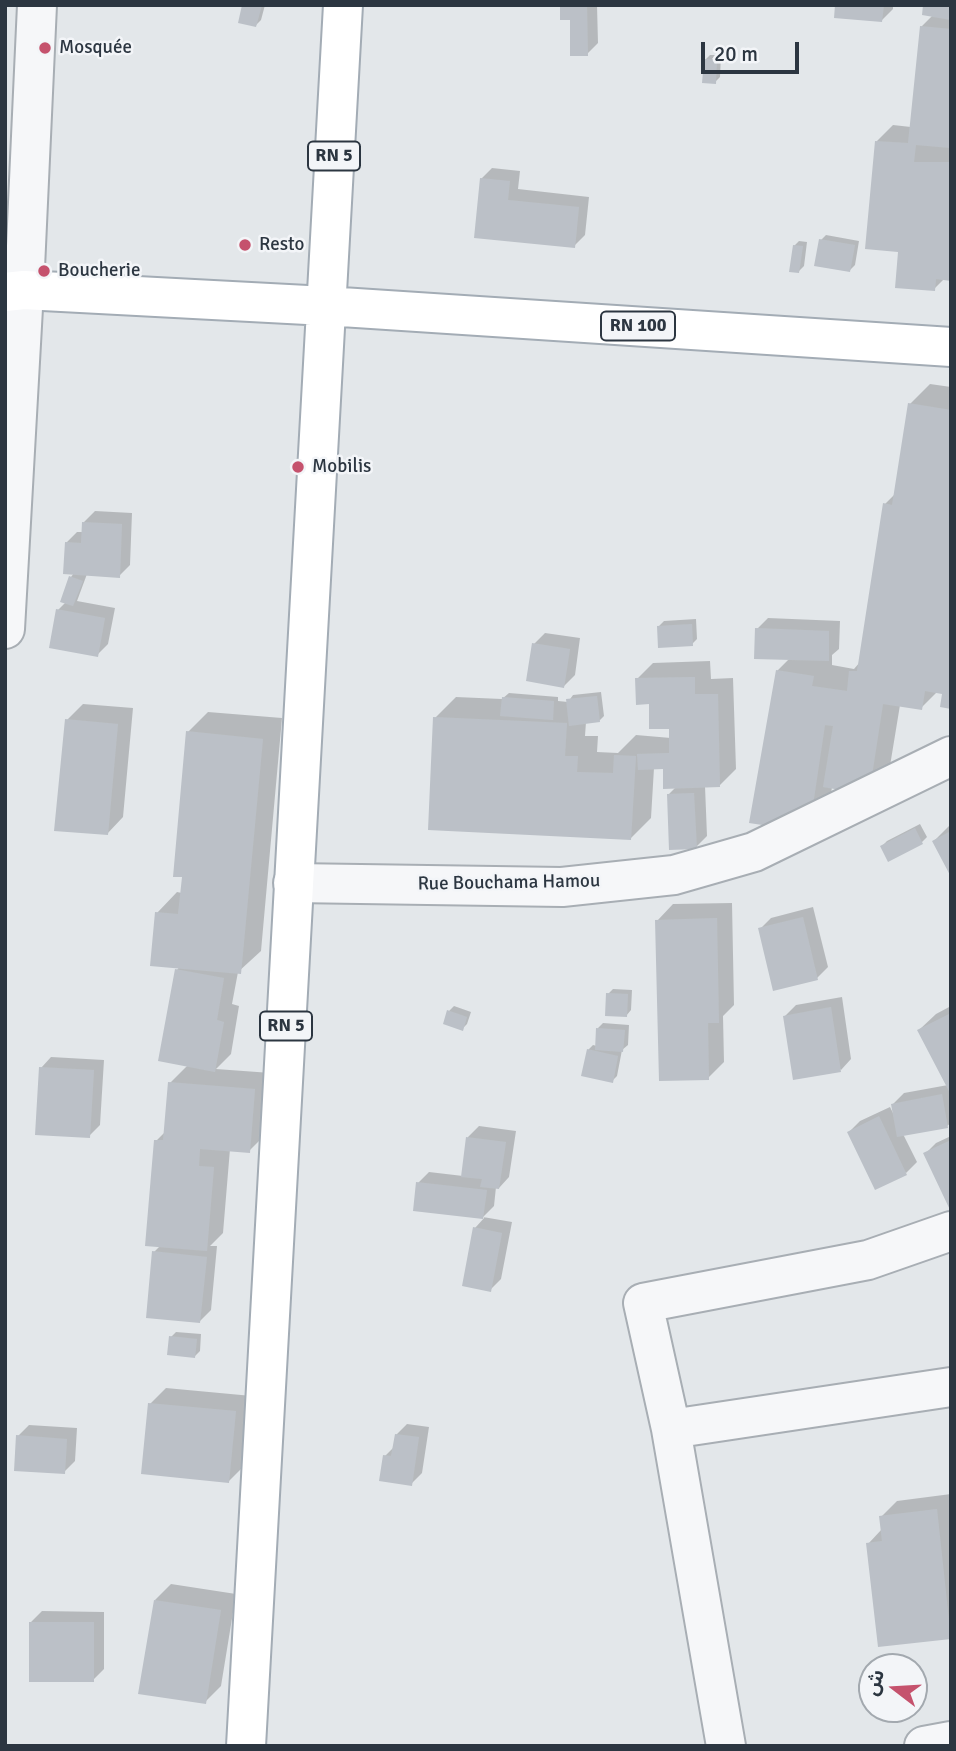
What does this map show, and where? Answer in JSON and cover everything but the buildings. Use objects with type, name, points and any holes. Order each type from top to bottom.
[{"type":"main road","name":"RN 5","points":[[246,1746],[343,5]]},
{"type":"main road","points":[[15,291],[326,306]]},
{"type":"main road","name":"RN 100","points":[[326,306],[951,346]]},
{"type":"street","points":[[5,629],[15,291],[37,5]]},
{"type":"street","name":"Rue Bouchama Hamou","points":[[293,883],[562,887],[674,875],[754,852],[951,756]]},
{"type":"street","points":[[726,1746],[671,1429],[643,1303],[868,1259],[951,1231]]},
{"type":"street","points":[[671,1429],[951,1387]]},
{"type":"street","points":[[924,1746],[951,1741]]},
{"type":"place","name":"Mosquée","points":[[45,48]]},
{"type":"place","name":"Resto","points":[[245,245]]},
{"type":"place","name":"Boucherie","points":[[44,271]]},
{"type":"place","name":"Mobilis","points":[[298,467]]}]
